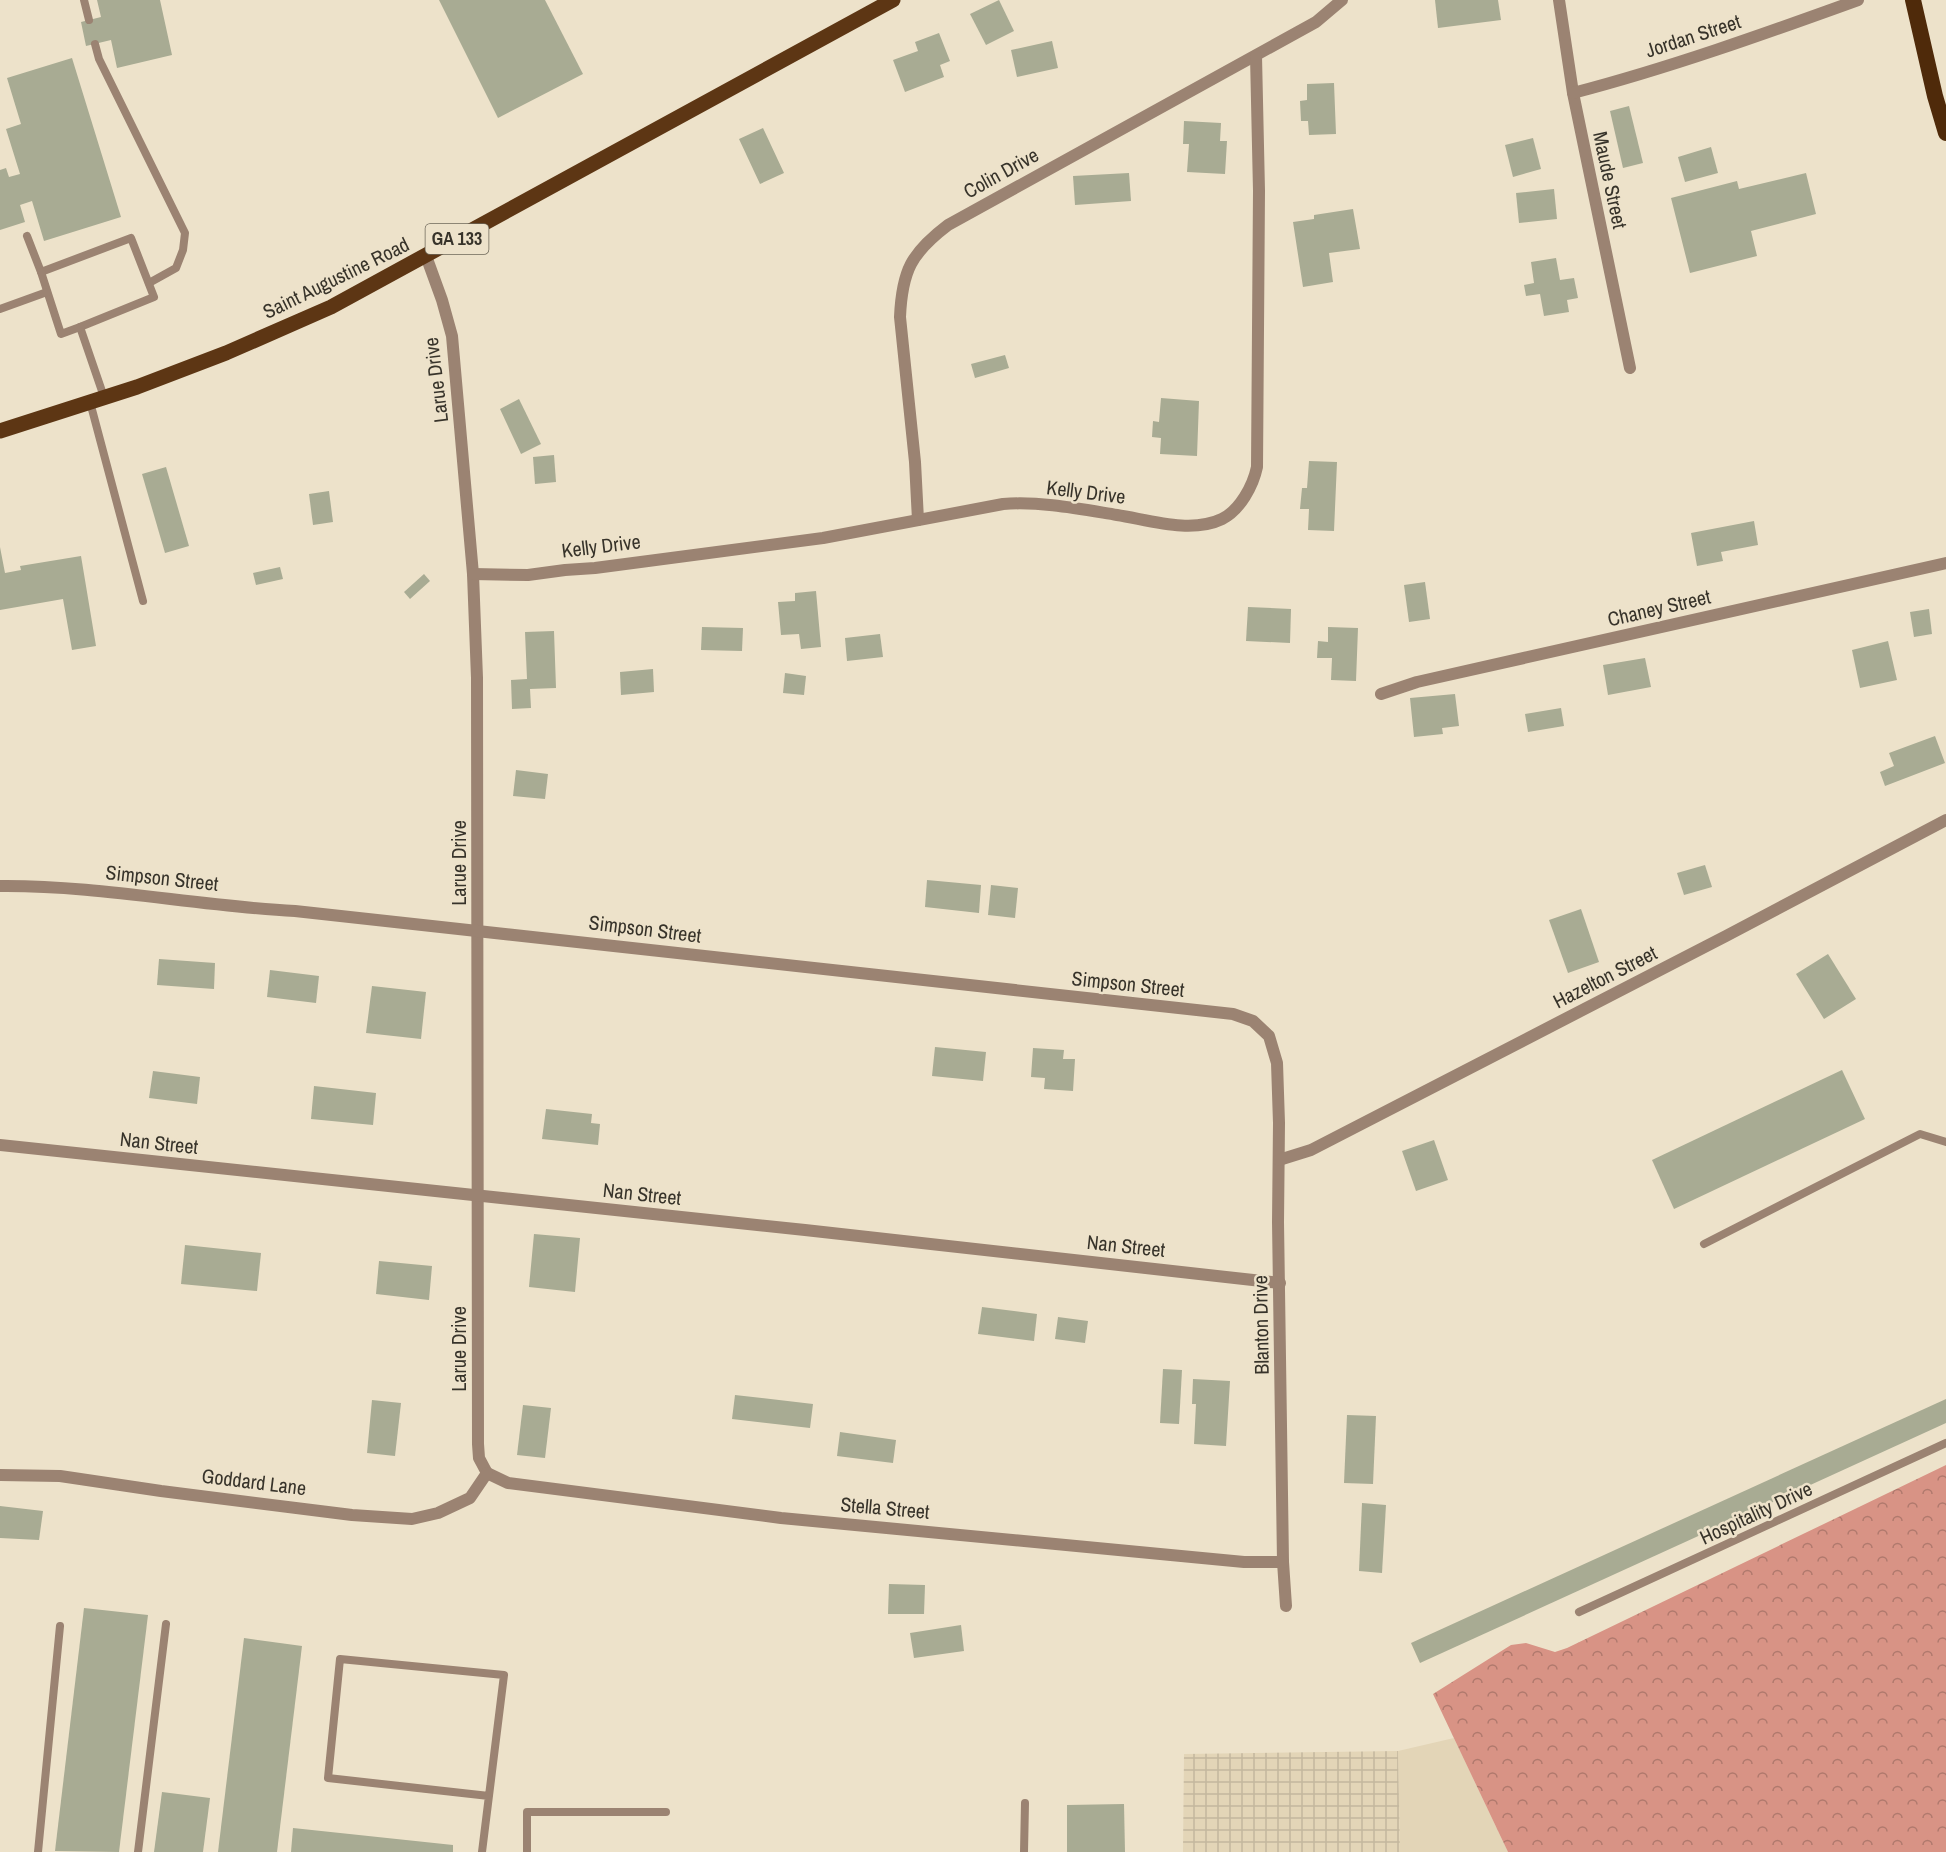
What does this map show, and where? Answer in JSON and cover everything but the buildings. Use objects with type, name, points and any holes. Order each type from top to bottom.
[{"type":"highway","points":[[1913,0],[1946,133]]},
{"type":"main road","name":"Saint Augustine Road","points":[[0,431],[226,353],[331,307],[893,0]]},
{"type":"street","name":"Colin Drive","points":[[918,520],[915,462],[900,317],[905,275],[915,256],[929,239],[948,225],[1316,22],[1342,0]]},
{"type":"street","name":"Maude Street","points":[[1559,0],[1573,93],[1630,368]]},
{"type":"street","name":"Jordan Street","points":[[1573,93],[1622,80],[1858,0]]},
{"type":"street","name":"Kelly Drive","points":[[473,574],[528,575],[595,568],[824,538],[1019,503],[1087,510],[1177,525],[1198,526],[1222,519],[1234,510],[1253,484],[1257,467],[1259,191],[1256,56]]},
{"type":"street","name":"Larue Drive","points":[[426,256],[452,336],[473,574],[477,678],[479,930],[478,1444],[479,1458],[488,1473]]},
{"type":"street","name":"Chaney Street","points":[[1381,694],[1417,682],[1946,563]]},
{"type":"street","name":"Hazelton Street","points":[[1278,1160],[1321,1145],[1716,942],[1946,820]]},
{"type":"street","name":"Simpson Street","points":[[0,886],[104,891],[257,909],[479,930],[1233,1014],[1253,1021],[1269,1036],[1272,1045]]},
{"type":"street","name":"Blanton Drive","points":[[1272,1045],[1277,1063],[1279,1123],[1283,1562],[1286,1606]]},
{"type":"street","name":"Nan Street","points":[[0,1145],[1280,1283]]},
{"type":"street","name":"Goddard Lane","points":[[0,1475],[60,1476],[352,1515],[412,1519],[438,1513],[470,1498],[488,1473]]},
{"type":"street","name":"Stella Street","points":[[488,1473],[508,1483],[782,1518],[1244,1562],[1283,1562]]},
{"type":"lane","points":[[84,0],[89,20]]},
{"type":"lane","points":[[95,44],[99,59],[185,233],[183,250],[176,268],[149,283]]},
{"type":"lane","points":[[27,236],[61,334],[154,297],[131,238],[41,272]]},
{"type":"lane","points":[[0,309],[48,292]]},
{"type":"lane","points":[[80,327],[143,601]]},
{"type":"lane","points":[[1704,1244],[1920,1134],[1946,1142]]},
{"type":"lane","name":"Hospitality Drive","points":[[1579,1612],[1946,1443]]},
{"type":"lane","points":[[138,1852],[166,1624]]},
{"type":"lane","points":[[38,1852],[60,1626]]},
{"type":"lane","points":[[482,1852],[489,1796],[504,1676],[340,1659],[328,1778],[489,1796]]},
{"type":"lane","points":[[1024,1852],[1025,1803]]},
{"type":"lane","points":[[527,1852],[527,1812],[666,1812]]},
{"type":"shaded area","points":[[1454,1738],[1508,1852],[1400,1852],[1398,1751]]},
{"type":"shaded area","points":[[1398,1751],[1400,1852],[1183,1852],[1184,1754]]},
{"type":"green space","points":[[1946,1465],[1946,1852],[1508,1852],[1433,1694],[1511,1645],[1526,1643],[1555,1652],[1567,1648]]}]
